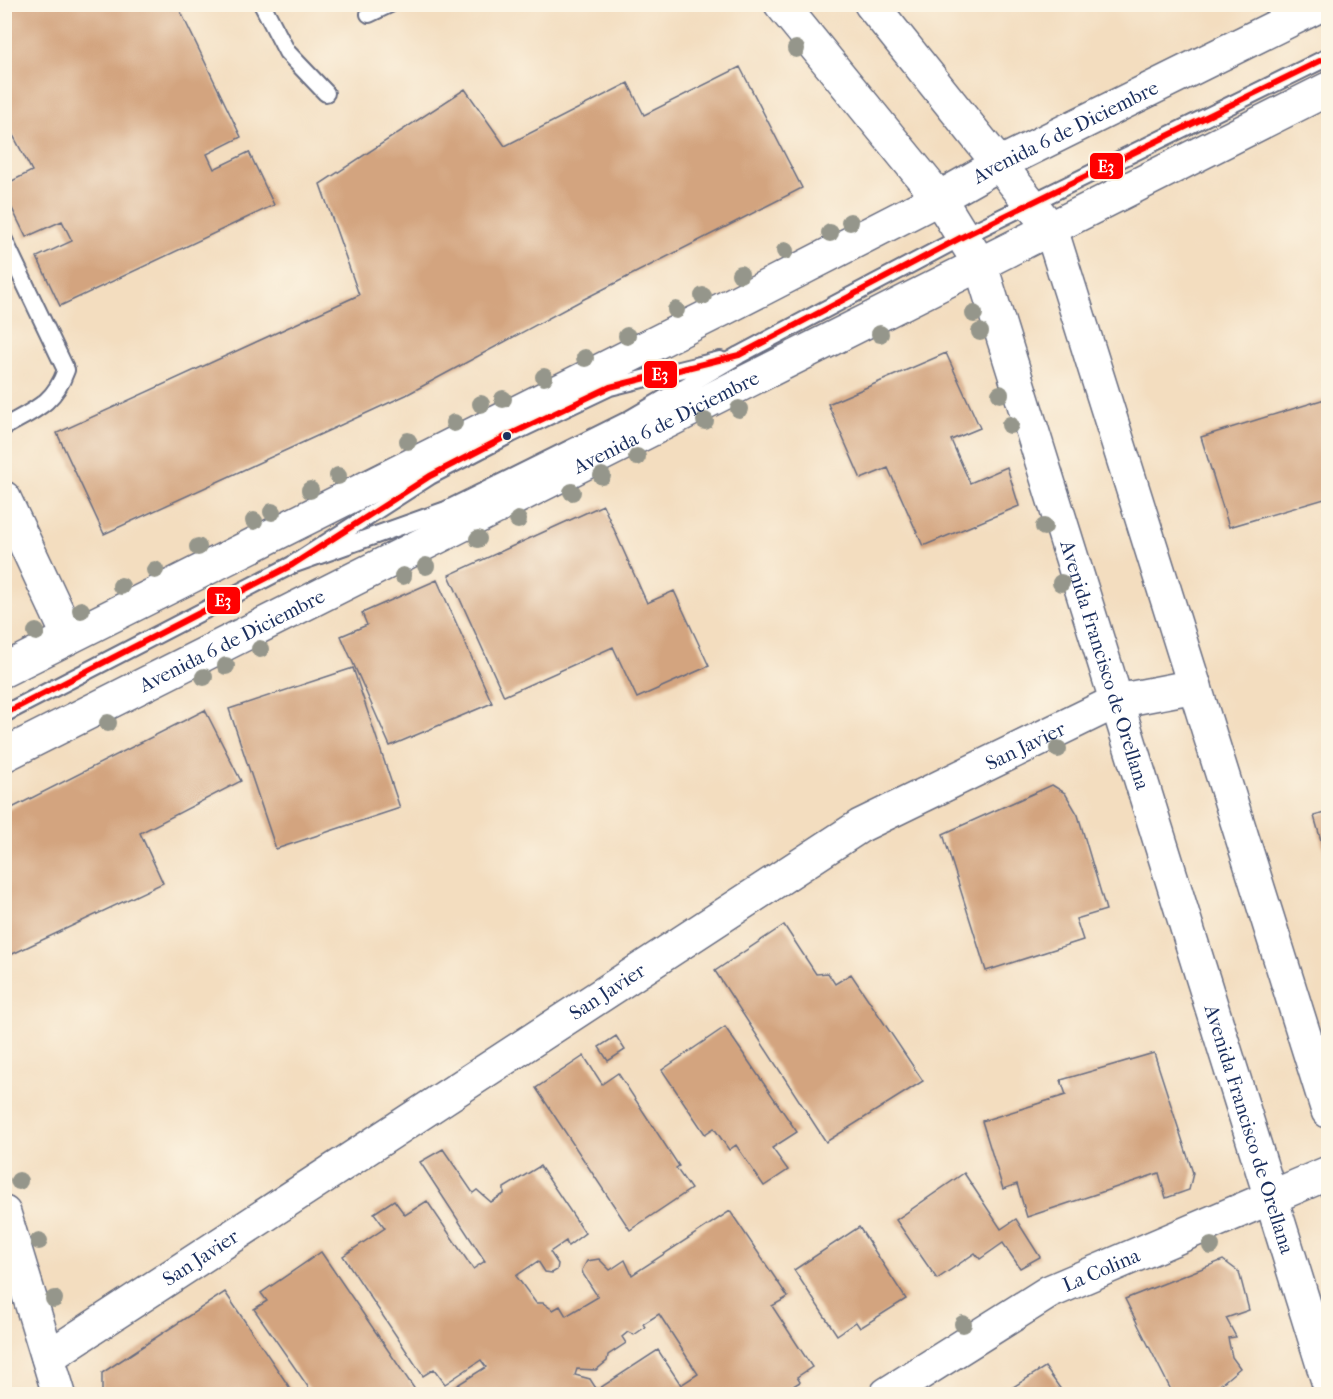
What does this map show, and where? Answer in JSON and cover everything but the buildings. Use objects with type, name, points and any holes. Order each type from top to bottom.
[{"type":"main road","name":"Avenida Francisco de Orellana","points":[[781,4],[939,198],[981,266],[1329,1381]]},
{"type":"main road","points":[[871,4],[1051,229],[1329,1111]]},
{"type":"main road","name":"Avenida 6 de Diciembre","points":[[4,670],[939,198],[1276,15],[1322,4]]},
{"type":"main road","name":"Avenida 6 de Diciembre","points":[[4,756],[1329,89]]},
{"type":"main road","points":[[4,498],[69,637]]},
{"type":"main road","name":"San Javier","points":[[48,1357],[860,826],[1117,701],[1195,686]]},
{"type":"main road","name":"La Colina","points":[[887,1395],[1049,1292],[1329,1173]]},
{"type":"main road","points":[[4,1213],[59,1395]]},
{"type":"lane","points":[[262,4],[287,51],[326,93]]},
{"type":"lane","points":[[369,14],[390,4]]},
{"type":"lane","points":[[292,565],[446,510],[628,420],[739,355],[962,237],[1329,57]]},
{"type":"lane","points":[[4,240],[66,370],[60,388],[48,402],[4,427]]},
{"type":"lane","points":[[4,714],[292,565],[430,476],[590,396],[610,387],[739,355]]},
{"type":"transit line","name":"E3","points":[[4,714],[292,565],[430,476],[511,434],[610,387],[739,355],[962,237],[1328,57]]}]
